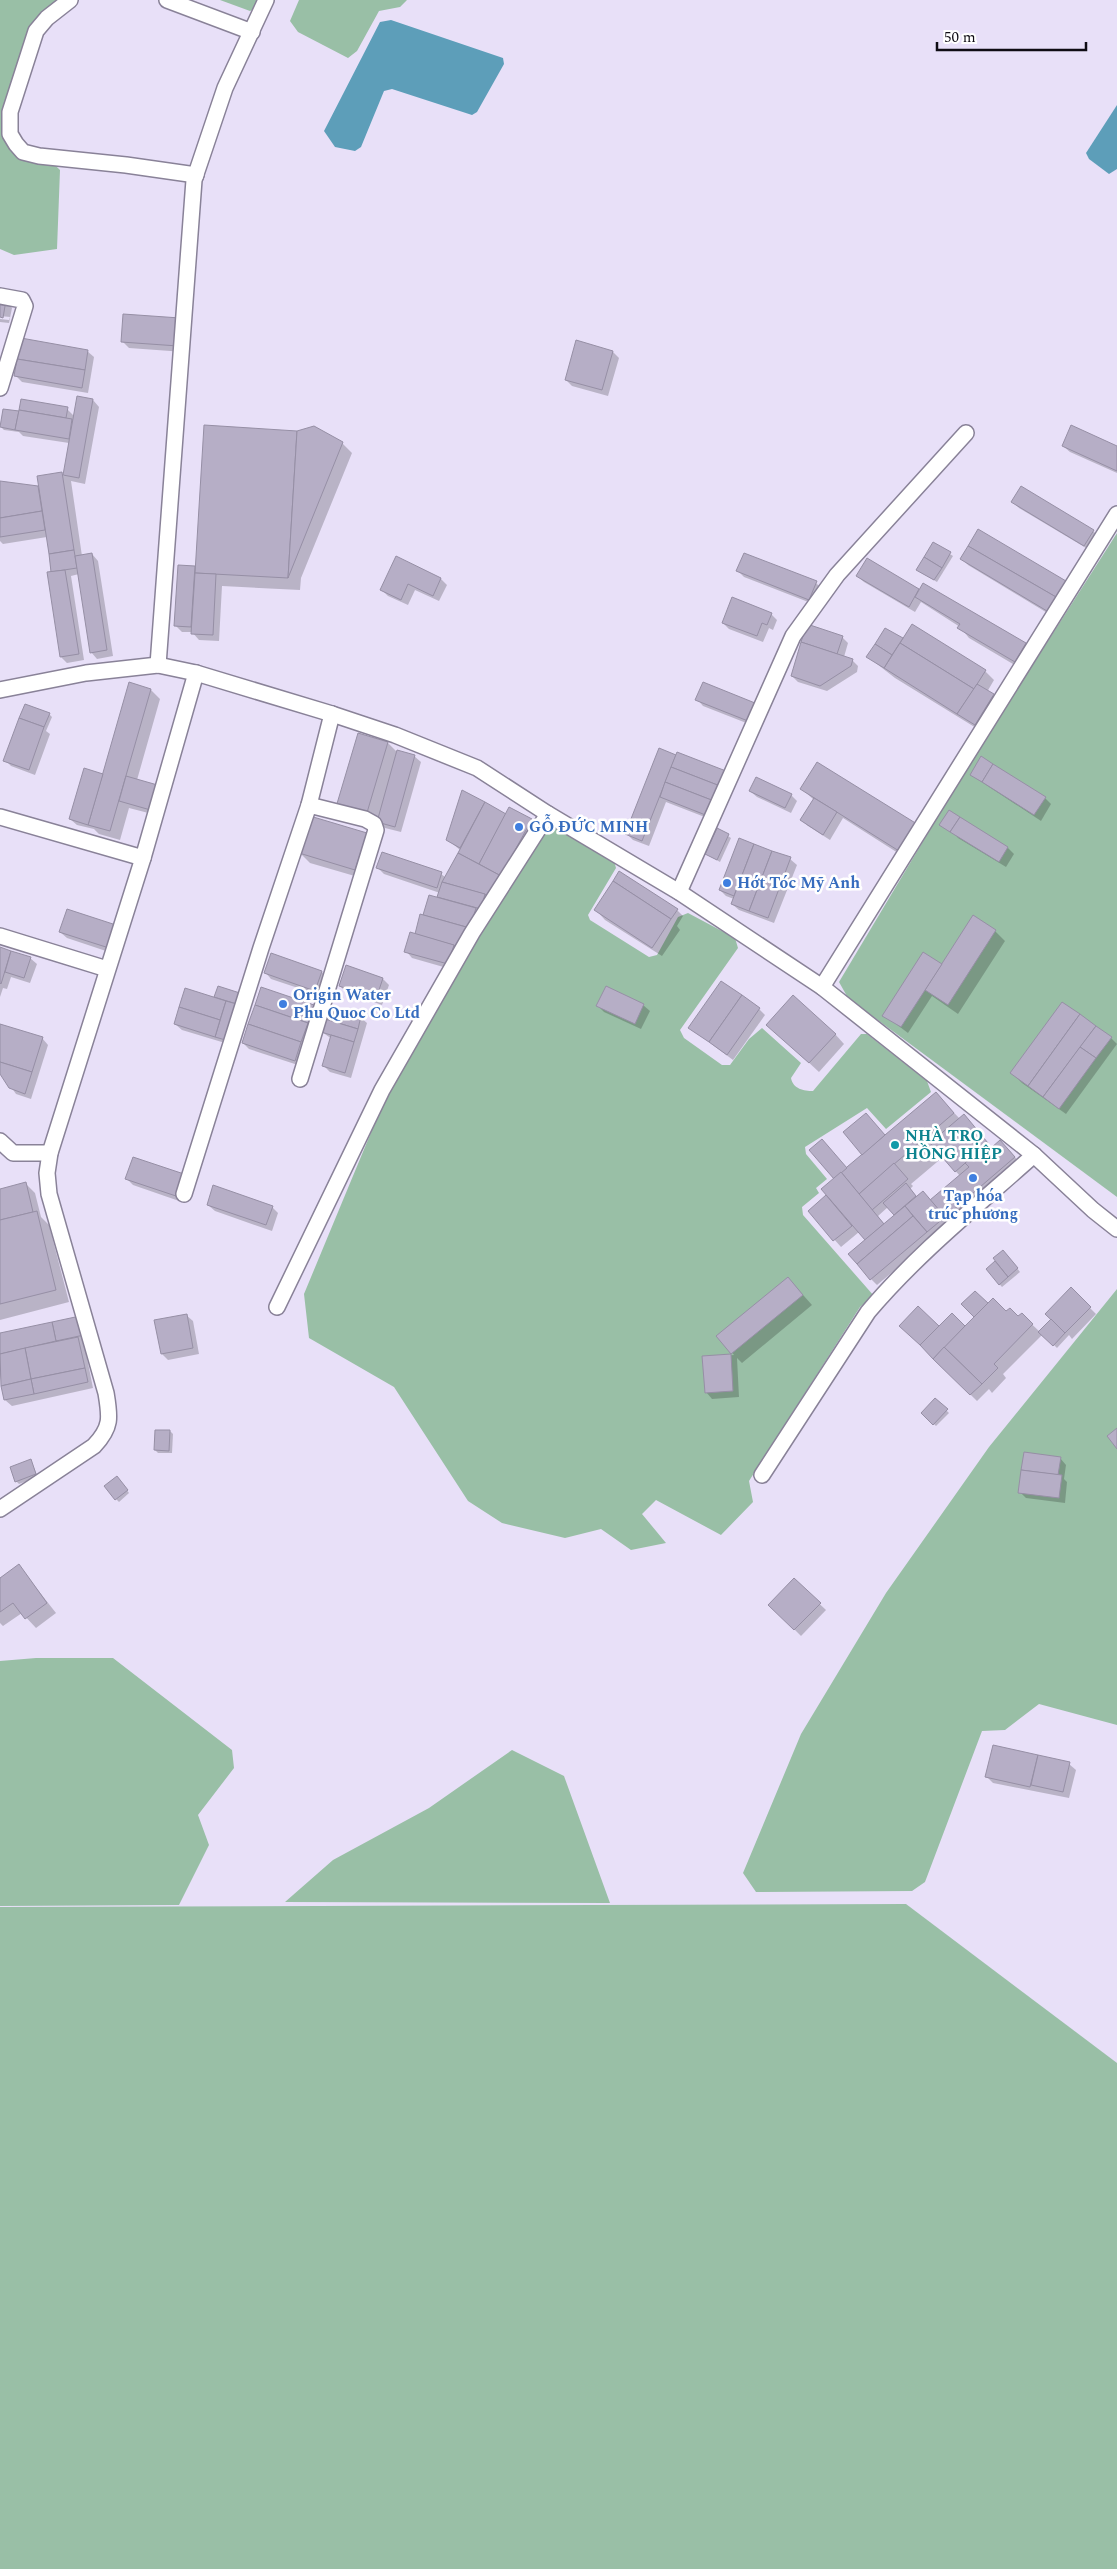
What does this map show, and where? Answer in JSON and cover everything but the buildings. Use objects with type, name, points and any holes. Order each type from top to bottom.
[{"type":"street","points":[[70,0],[47,18],[36,31],[10,112],[10,134],[16,144],[23,152],[39,156],[126,165],[196,175]]},
{"type":"street","points":[[167,0],[252,32]]},
{"type":"street","points":[[158,665],[196,175],[225,88],[266,0]]},
{"type":"street","points":[[0,296],[22,300],[25,306],[0,388]]},
{"type":"street","points":[[679,892],[793,636],[837,575],[966,433]]},
{"type":"street","points":[[822,987],[1117,514]]},
{"type":"street","points":[[1,692],[86,674],[158,665],[196,673],[332,714],[395,735],[477,768],[548,814],[679,892],[822,987],[1034,1154],[1093,1210],[1117,1229]]},
{"type":"street","points":[[0,1509],[94,1446],[106,1434],[110,1415],[106,1393],[49,1194],[47,1173],[50,1153],[143,858],[196,673]]},
{"type":"street","points":[[184,1194],[261,948],[309,805],[332,714]]},
{"type":"street","points":[[300,1079],[376,830],[374,824],[365,819],[309,805]]},
{"type":"street","points":[[276,1307],[382,1090],[472,933],[548,814]]},
{"type":"street","points":[[0,816],[143,858]]},
{"type":"street","points":[[0,936],[107,969]]},
{"type":"street","points":[[0,1141],[12,1154],[50,1153]]},
{"type":"street","points":[[762,1475],[868,1312],[915,1263],[1034,1154]]},
{"type":"green space","points":[[0,0],[61,0],[43,14],[4,106],[2,128],[9,146],[53,163],[60,170],[57,249],[14,255],[0,249]]},
{"type":"green space","points":[[220,0],[261,0],[258,7],[250,11]]},
{"type":"green space","points":[[299,0],[407,0],[400,7],[379,11],[357,51],[348,58],[298,32],[290,21]]},
{"type":"green space","points":[[1117,533],[1117,1197],[848,998],[839,982],[968,766]]},
{"type":"green space","points":[[547,823],[555,823],[614,861],[616,868],[588,915],[590,920],[649,957],[657,955],[678,917],[688,913],[735,938],[738,948],[680,1030],[684,1038],[722,1065],[730,1065],[749,1039],[762,1028],[801,1063],[791,1078],[794,1085],[803,1090],[813,1091],[861,1034],[867,1034],[927,1081],[931,1092],[886,1129],[867,1108],[805,1147],[806,1154],[827,1179],[816,1188],[819,1193],[802,1207],[803,1215],[874,1296],[860,1307],[749,1481],[753,1502],[721,1535],[656,1500],[642,1514],[666,1543],[631,1550],[601,1529],[565,1538],[502,1523],[468,1501],[394,1387],[309,1338],[304,1294],[387,1094],[476,935]]},
{"type":"green space","points":[[1117,1289],[1117,1725],[1039,1704],[1005,1730],[982,1731],[925,1882],[912,1891],[756,1892],[743,1873],[801,1734],[886,1593],[989,1447]]},
{"type":"green space","points":[[36,1658],[113,1658],[232,1750],[234,1768],[198,1815],[209,1845],[179,1905],[0,1906],[0,1661]]},
{"type":"green space","points":[[512,1750],[564,1776],[610,1903],[285,1902],[333,1860],[429,1808]]},
{"type":"green space","points":[[906,1904],[1117,2063],[1117,2569],[0,2569],[0,1907]]},
{"type":"water","points":[[391,20],[503,58],[504,64],[477,112],[472,115],[392,89],[384,91],[361,147],[355,151],[335,147],[324,131],[380,22]]},
{"type":"water","points":[[1117,105],[1117,169],[1109,174],[1089,159],[1086,153]]},
{"type":"place","name":"GỖ ĐỨC MINH","points":[[519,827]]},
{"type":"place","name":"Hớt Tóc Mỹ Anh","points":[[727,883]]},
{"type":"place","name":"Origin Water Phu Quoc Co Ltd","points":[[283,1004]]},
{"type":"place","name":"NHÀ TRỌ HỒNG HIỆP","points":[[895,1145]]},
{"type":"place","name":"Tạp hóa trúc phương","points":[[973,1178]]}]
